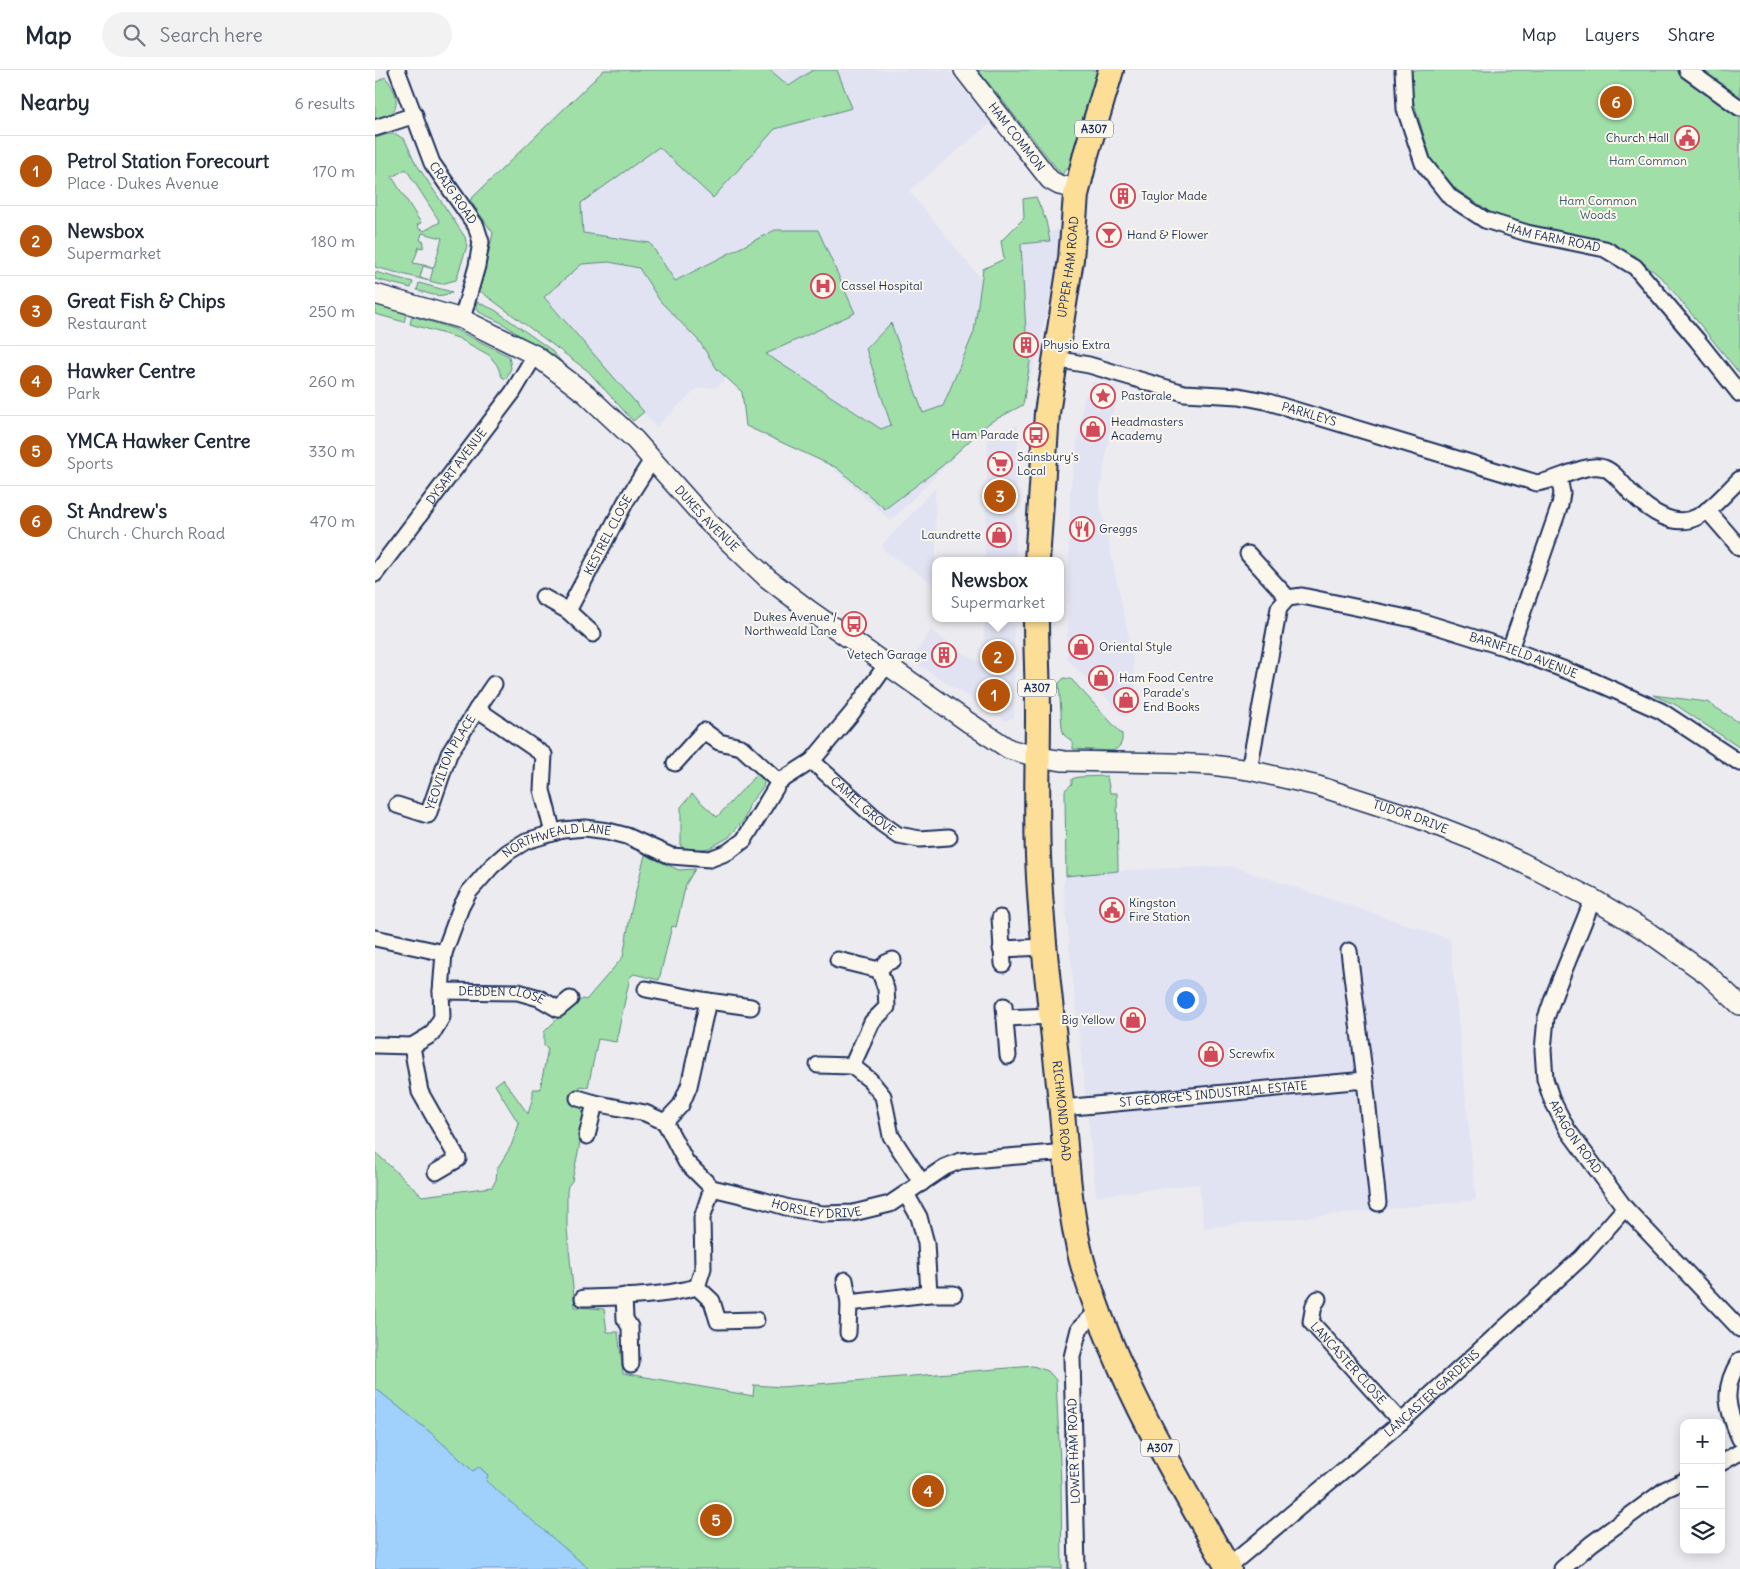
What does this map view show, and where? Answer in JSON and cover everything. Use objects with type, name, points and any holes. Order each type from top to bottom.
[{"type":"main road","name":"UPPER HAM ROAD","points":[[1037,557],[1047,412],[1071,259],[1078,189],[1111,70]]},
{"type":"main road","name":"RICHMOND ROAD","points":[[1035,622],[1038,710],[1038,857],[1045,947],[1066,1152],[1082,1260],[1120,1369],[1168,1464],[1228,1568]]},
{"type":"street","name":"CRAIG ROAD","points":[[397,70],[432,163],[476,226],[481,242],[477,266],[461,319]]},
{"type":"street","name":"HAM COMMON","points":[[964,70],[1050,180],[1059,185],[1078,189]]},
{"type":"street","name":"HAM FARM ROAD","points":[[1403,70],[1405,109],[1423,163],[1449,197],[1485,220],[1527,233],[1605,249],[1635,267],[1740,394]]},
{"type":"street","points":[[1687,70],[1740,108]]},
{"type":"street","points":[[375,128],[415,115]]},
{"type":"street","name":"DUKES AVENUE","points":[[375,294],[461,319],[535,355],[586,394],[635,440],[706,520],[767,578],[809,610],[996,741],[1009,749],[1037,757]]},
{"type":"street","name":"DYSART AVENUE","points":[[375,574],[513,392],[535,355]]},
{"type":"street","name":"PARKLEYS","points":[[1055,359],[1089,365],[1184,393],[1239,396],[1265,401],[1537,483],[1547,482],[1593,467],[1605,468],[1614,474],[1647,508],[1665,518],[1685,520],[1696,518],[1707,510]]},
{"type":"street","name":"KESTREL CLOSE","points":[[568,611],[626,501],[653,460]]},
{"type":"street","points":[[1510,649],[1560,505],[1562,493],[1559,478]]},
{"type":"street","points":[[1740,478],[1707,510],[1740,548]]},
{"type":"street","points":[[1248,554],[1289,598],[1279,608],[1249,770]]},
{"type":"street","name":"BARNFIELD AVENUE","points":[[1289,598],[1302,596],[1417,620],[1510,649],[1589,679],[1661,712],[1740,763]]},
{"type":"street","points":[[543,597],[568,611],[593,634]]},
{"type":"street","name":"NORTHWEALD LANE","points":[[412,1046],[432,1034],[442,1017],[441,991],[444,953],[461,907],[469,892],[492,866],[525,841],[563,830],[585,828],[627,836],[671,856],[710,859],[728,852],[744,840],[779,782],[812,761],[852,713],[887,664]]},
{"type":"street","name":"YEOVILTON PLACE","points":[[397,805],[428,815],[449,754],[494,684]]},
{"type":"street","name":"YEOVILTON PLACE","points":[[477,709],[544,755],[542,790],[553,833]]},
{"type":"street","points":[[675,763],[704,731],[719,742],[741,747],[779,782]]},
{"type":"street","name":"TUDOR DRIVE","points":[[1037,757],[1083,762],[1170,762],[1249,770],[1318,786],[1417,818],[1478,842],[1593,899],[1648,932],[1708,975],[1740,1005]]},
{"type":"street","name":"CAMEL GROVE","points":[[812,761],[881,823],[899,836],[920,838],[949,837]]},
{"type":"street","name":"ARAGON ROAD","points":[[1593,899],[1556,990],[1547,1018],[1543,1050],[1545,1079],[1552,1100],[1567,1129],[1625,1208],[1740,1329]]},
{"type":"street","points":[[999,918],[1003,964]]},
{"type":"street","points":[[375,938],[444,953]]},
{"type":"street","points":[[1001,948],[1045,947]]},
{"type":"street","points":[[1349,951],[1378,1203]]},
{"type":"street","points":[[838,960],[879,970]]},
{"type":"street","points":[[879,970],[886,963],[893,960]]},
{"type":"street","points":[[851,1066],[872,1022],[887,1007],[886,989],[879,970]]},
{"type":"street","points":[[646,989],[751,1007]]},
{"type":"street","name":"DEBDEN CLOSE","points":[[441,991],[518,992],[539,998],[553,1015],[570,999]]},
{"type":"street","points":[[665,1122],[681,1104],[689,1086],[708,1000]]},
{"type":"street","points":[[1008,1056],[1005,1012],[1052,1016]]},
{"type":"street","points":[[375,1045],[412,1046],[420,1092],[458,1159],[436,1172]]},
{"type":"street","points":[[818,1065],[851,1066],[870,1080],[883,1096],[891,1136],[922,1183]]},
{"type":"street","name":"ST GEORGE'S INDUSTRIAL ESTATE","points":[[1062,1108],[1365,1080]]},
{"type":"street","points":[[578,1098],[645,1113],[665,1122],[686,1162],[712,1188],[702,1218],[703,1268],[697,1287]]},
{"type":"street","points":[[587,1136],[595,1103]]},
{"type":"street","name":"HORSLEY DRIVE","points":[[712,1188],[789,1208],[823,1214],[853,1213],[889,1204],[907,1194],[945,1167],[960,1161],[1066,1152]]},
{"type":"street","points":[[907,1194],[919,1217],[926,1243],[929,1294]]},
{"type":"street","name":"LANCASTER GARDENS","points":[[1228,1568],[1401,1422],[1582,1257],[1625,1208]]},
{"type":"street","points":[[845,1280],[849,1303],[848,1334]]},
{"type":"street","points":[[583,1298],[680,1292],[697,1287]]},
{"type":"street","points":[[697,1287],[713,1301],[718,1321],[756,1320]]},
{"type":"street","points":[[849,1303],[929,1294],[954,1294]]},
{"type":"street","points":[[624,1296],[625,1319],[630,1327],[631,1364]]},
{"type":"street","name":"LANCASTER CLOSE","points":[[1317,1299],[1311,1322],[1401,1422]]},
{"type":"street","name":"LOWER HAM ROAD","points":[[1077,1569],[1072,1357],[1079,1329],[1083,1324],[1101,1316]]},
{"type":"street","points":[[1740,1360],[1730,1380],[1727,1393],[1728,1407],[1740,1438]]},
{"type":"street","points":[[1725,1460],[1740,1452]]},
{"type":"street","points":[[1562,1569],[1591,1544],[1665,1490],[1680,1483]]},
{"type":"shaded area","name":"Cassel Hospital","points":[[604,70],[948,70],[992,122],[909,191],[978,275],[1022,309],[1020,244],[1060,228],[1057,268],[1033,370],[1028,382],[1021,382],[1018,406],[982,428],[891,521],[730,375],[716,388],[698,388],[656,427],[544,297],[470,200]]},
{"type":"shaded area","points":[[1093,382],[1117,387],[1099,498],[1132,651],[1137,704],[1125,717],[1067,659],[1070,492],[1084,398]]},
{"type":"shaded area","points":[[1018,425],[1015,557],[985,557],[988,435]]},
{"type":"shaded area","points":[[935,488],[936,557],[932,557],[932,583],[883,550],[884,546],[882,545]]},
{"type":"shaded area","points":[[984,622],[1014,622],[1014,717],[1006,721],[911,660],[931,630],[971,658],[983,663]]},
{"type":"shaded area","points":[[1231,866],[1450,939],[1476,1200],[1204,1228],[1199,1184],[1096,1196],[1063,886],[1066,876],[1126,870]]},
{"type":"green space","points":[[604,70],[770,70],[789,86],[813,70],[837,70],[852,108],[775,129],[713,198],[659,147],[581,203],[583,233],[650,243],[675,281],[775,230],[818,230],[855,313],[766,354],[881,429],[891,425],[866,349],[891,323],[923,413],[943,406],[974,332],[983,269],[1004,259],[1001,241],[1024,218],[1023,199],[1036,197],[1046,221],[1050,241],[1021,244],[1026,331],[1030,362],[1023,405],[989,423],[942,466],[885,509],[837,468],[746,426],[742,392],[717,369],[699,341],[660,301],[639,268],[609,262],[582,264],[544,297],[644,412],[633,421],[588,371],[480,291],[493,233],[470,200]]},
{"type":"green space","points":[[978,70],[1099,70],[1072,169],[1066,168],[1062,175]]},
{"type":"green space","name":"Ham Common","points":[[1410,70],[1740,70],[1740,374],[1664,280],[1635,256],[1602,241],[1529,226],[1490,212],[1457,190],[1431,159],[1409,87]]},
{"type":"green space","points":[[385,77],[394,90],[396,105],[392,114],[375,120],[375,83]]},
{"type":"green space","points":[[396,134],[405,140],[415,162],[465,237],[467,246],[456,280],[441,284],[375,267],[375,138]],"holes":[[[406,169],[440,222],[424,231],[420,230],[417,225],[421,223],[392,177]],[[422,233],[442,238],[434,267],[413,263],[419,247],[423,248],[424,242],[420,240]],[[423,266],[433,269],[430,281],[420,278]]]},
{"type":"green space","points":[[375,272],[413,282],[411,288],[375,279]]},
{"type":"green space","points":[[419,283],[452,292],[443,295],[430,294],[417,290]]},
{"type":"green space","points":[[475,301],[495,310],[550,349],[570,371],[502,323],[479,312]]},
{"type":"green space","points":[[375,304],[406,314],[404,322],[375,314]]},
{"type":"green space","points":[[412,316],[454,329],[509,356],[511,368],[506,379],[502,377],[497,365],[489,355],[458,338],[410,324]]},
{"type":"green space","points":[[1064,678],[1071,679],[1122,734],[1121,743],[1117,748],[1112,751],[1073,749],[1073,742],[1064,735],[1062,728],[1059,683]]},
{"type":"green space","points":[[1653,695],[1707,702],[1740,723],[1740,748],[1676,705]]},
{"type":"green space","points":[[758,773],[765,778],[763,787],[750,803],[744,820],[729,837],[710,848],[693,850],[681,847],[681,807],[692,794],[717,817]]},
{"type":"green space","points":[[1107,776],[1110,793],[1117,793],[1118,871],[1066,876],[1065,790],[1072,784],[1072,779],[1078,777]]},
{"type":"green space","points":[[645,855],[679,870],[695,869],[686,884],[676,927],[672,926],[659,980],[634,974],[630,977],[616,1042],[598,1039],[588,1087],[580,1086],[576,1103],[581,1107],[583,1114],[579,1148],[572,1181],[567,1191],[567,1229],[575,1307],[604,1309],[607,1332],[618,1332],[623,1373],[753,1396],[754,1385],[781,1387],[1033,1366],[1048,1371],[1056,1380],[1061,1484],[1062,1569],[589,1569],[485,1481],[488,1475],[479,1467],[473,1471],[431,1433],[375,1388],[375,1152],[422,1196],[492,1187],[496,1180],[497,1169],[511,1146],[519,1124],[495,1085],[503,1079],[528,1114],[533,1097],[533,1089],[540,1089],[548,1048],[544,1046],[544,1032],[560,1016],[565,1015],[570,1006],[583,999],[586,1000],[623,957],[631,911]]},
{"type":"water","points":[[375,1388],[431,1433],[473,1471],[479,1467],[488,1475],[486,1481],[589,1569],[375,1569]]},
{"type":"place","name":"St Andrew's","points":[[1616,102]]},
{"type":"place","name":"Church Hall","points":[[1687,138]]},
{"type":"place","name":"Taylor Made","points":[[1123,196]]},
{"type":"place","name":"Hand & Flower","points":[[1109,235]]},
{"type":"place","name":"Cassel Hospital","points":[[823,286]]},
{"type":"place","name":"Physio Extra","points":[[1026,345]]},
{"type":"place","name":"Pastorale","points":[[1103,396]]},
{"type":"place","name":"Headmasters Academy","points":[[1093,429]]},
{"type":"place","name":"Ham Parade","points":[[1036,435]]},
{"type":"place","name":"Sainsbury's Local","points":[[1000,464]]},
{"type":"place","name":"Great Fish & Chips","points":[[1000,496]]},
{"type":"place","name":"Greggs","points":[[1082,529]]},
{"type":"place","name":"Laundrette","points":[[999,535]]},
{"type":"place","name":"Dukes Avenue / Northweald Lane","points":[[854,624]]},
{"type":"place","name":"Oriental Style","points":[[1081,647]]},
{"type":"place","name":"Vetech Garage","points":[[944,655]]},
{"type":"place","name":"Newsbox","points":[[998,657]]},
{"type":"place","name":"Ham Food Centre","points":[[1101,678]]},
{"type":"place","name":"Petrol Station Forecourt","points":[[994,695]]},
{"type":"place","name":"Parade's End Books","points":[[1126,700]]},
{"type":"place","name":"Kingston Fire Station","points":[[1112,910]]},
{"type":"place","name":"Big Yellow","points":[[1133,1020]]},
{"type":"place","name":"Screwfix","points":[[1211,1054]]},
{"type":"place","name":"Hawker Centre","points":[[928,1491]]},
{"type":"place","name":"YMCA Hawker Centre","points":[[716,1520]]},
{"type":"park label","name":"Ham Common Woods","points":[[1598,208]]}]
